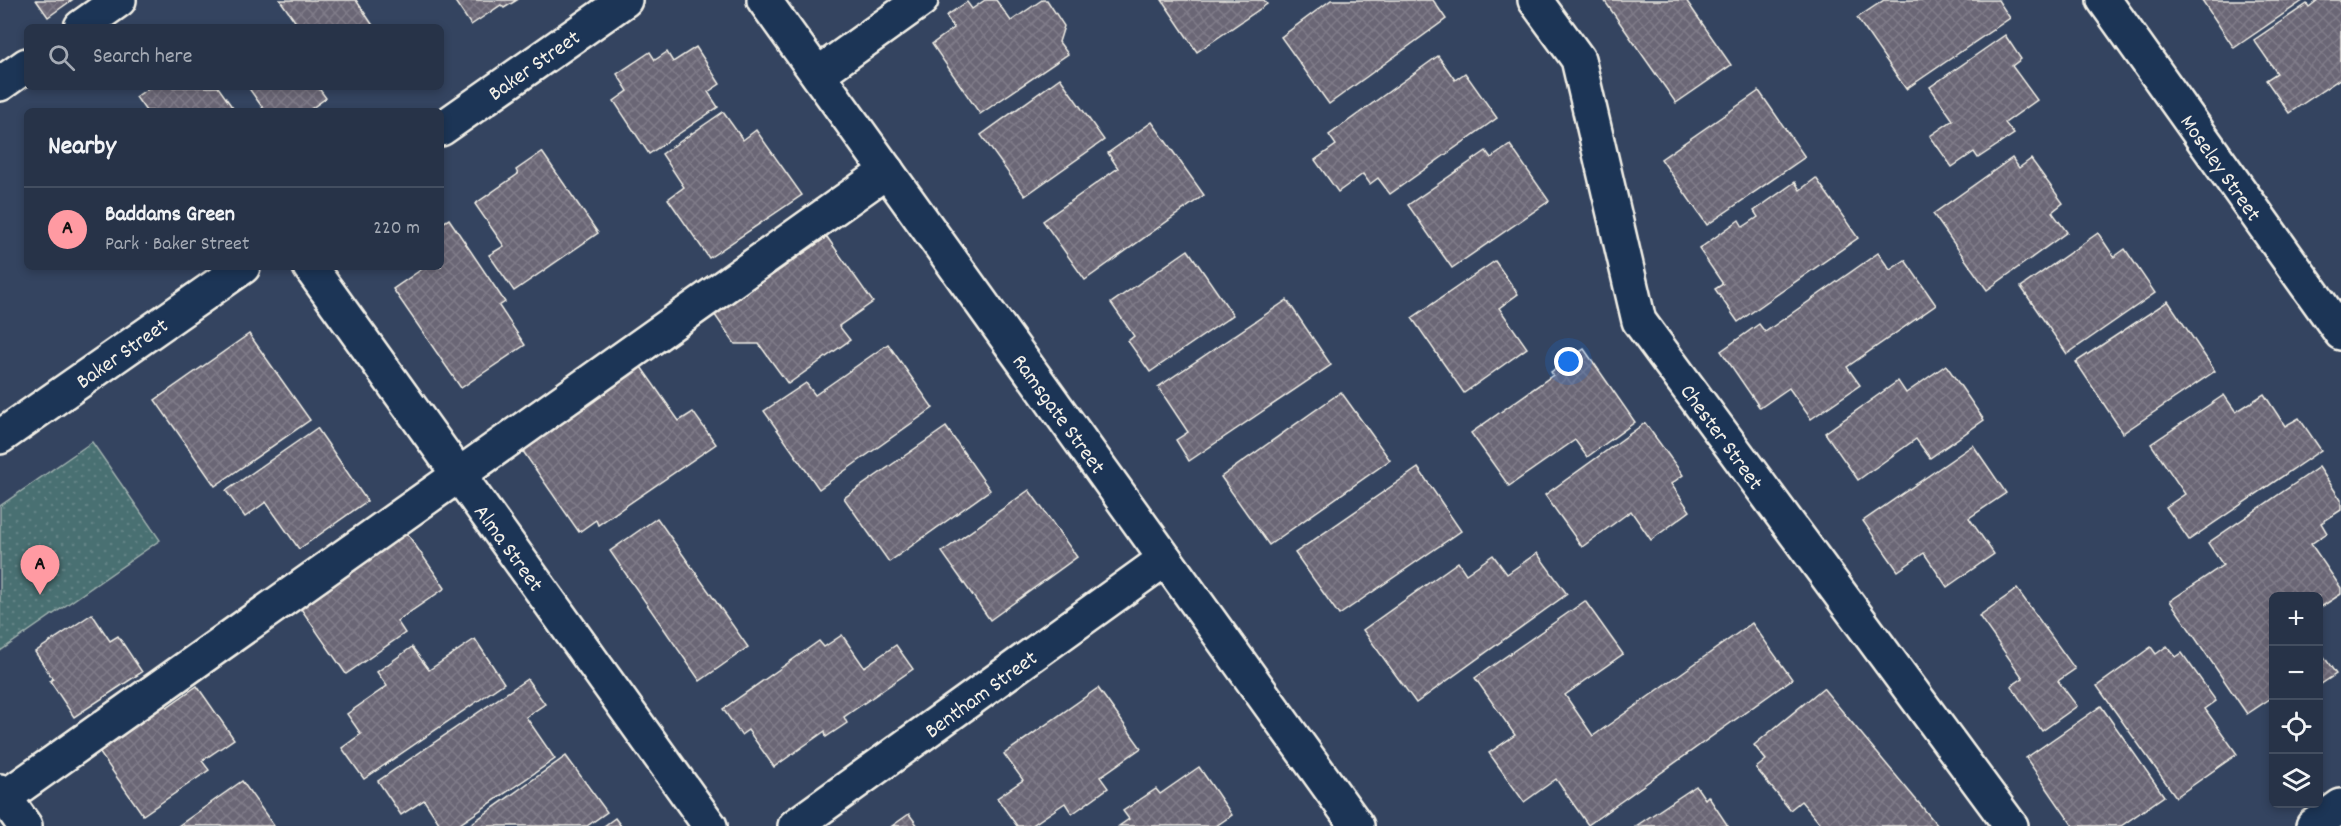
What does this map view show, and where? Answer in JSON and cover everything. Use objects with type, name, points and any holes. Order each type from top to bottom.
[{"type":"street","points":[[85,24],[119,0]]},
{"type":"street","name":"Baker Street","points":[[444,127],[625,0]]},
{"type":"street","name":"Ramsgate Street","points":[[764,0],[1357,826]]},
{"type":"street","points":[[818,74],[921,0]]},
{"type":"street","name":"Chester Street","points":[[1535,0],[1578,59],[1639,321],[2011,826]]},
{"type":"street","name":"Moseley Street","points":[[2104,0],[2341,333]]},
{"type":"street","points":[[0,84],[24,67]]},
{"type":"street","points":[[25,826],[2,794],[887,171]]},
{"type":"street","name":"Baker Street","points":[[0,437],[239,270]]},
{"type":"street","name":"Alma Street","points":[[312,270],[710,826]]},
{"type":"street","name":"Bentham Street","points":[[795,826],[1165,559]]},
{"type":"street","points":[[2313,826],[2341,806]]},
{"type":"green space","points":[[92,442],[160,540],[0,651],[0,506]]},
{"type":"building","points":[[36,0],[72,0],[48,17]]},
{"type":"building","points":[[280,0],[356,0],[372,24],[297,24]]},
{"type":"building","points":[[454,0],[517,0],[504,8],[501,5],[471,25]]},
{"type":"building","points":[[985,0],[996,0],[1011,21],[1042,0],[1047,0],[1064,26],[1059,42],[1068,54],[980,114],[932,44],[954,28],[946,16],[967,2],[972,9]]},
{"type":"building","points":[[1162,0],[1264,0],[1267,4],[1197,52]]},
{"type":"building","points":[[1331,0],[1433,0],[1446,19],[1329,104],[1281,37]]},
{"type":"building","points":[[1604,0],[1686,0],[1731,65],[1676,103]]},
{"type":"building","points":[[1884,0],[1998,0],[2010,18],[1906,89],[1857,18]]},
{"type":"building","points":[[2202,0],[2304,0],[2234,48]]},
{"type":"building","points":[[2318,0],[2341,0],[2341,78],[2289,113],[2266,80],[2277,73],[2254,40],[2307,4],[2309,7]]},
{"type":"building","points":[[2005,35],[2021,59],[2012,66],[2037,100],[2005,123],[2014,134],[1978,158],[1974,152],[1952,167],[1930,136],[1953,120],[1930,87]]},
{"type":"building","points":[[696,47],[720,84],[708,92],[718,107],[649,154],[614,101],[628,91],[617,74],[650,52],[655,60],[667,52],[673,62]]},
{"type":"building","points":[[1438,56],[1455,80],[1465,73],[1497,118],[1390,194],[1378,178],[1370,184],[1363,174],[1338,192],[1315,160],[1336,145],[1329,135]]},
{"type":"building","points":[[1060,78],[1104,140],[1025,196],[981,135]]},
{"type":"building","points":[[146,90],[220,90],[233,108],[144,108],[136,97]]},
{"type":"building","points":[[250,90],[320,90],[326,98],[312,108],[263,108]]},
{"type":"building","points":[[1759,91],[1805,157],[1707,225],[1661,159]]},
{"type":"building","points":[[723,112],[743,140],[756,130],[802,195],[709,258],[668,199],[684,187],[662,154]]},
{"type":"building","points":[[1152,122],[1204,195],[1085,280],[1043,221],[1118,168],[1108,153]]},
{"type":"building","points":[[1510,145],[1549,201],[1452,268],[1408,205],[1486,151],[1491,158]]},
{"type":"building","points":[[542,152],[598,233],[514,291],[489,255],[504,246],[475,204],[518,174],[516,170]]},
{"type":"building","points":[[2012,158],[2019,168],[2031,159],[2063,203],[2052,212],[2067,232],[1987,290],[1933,214]]},
{"type":"building","points":[[1816,178],[1858,238],[1738,322],[1715,289],[1723,284],[1699,249],[1739,220],[1743,227],[1758,217],[1754,211],[1795,182],[1800,190]]},
{"type":"building","points":[[449,219],[505,302],[499,306],[525,345],[461,388],[393,289],[421,270],[444,270],[444,222]]},
{"type":"building","points":[[2098,233],[2114,257],[2125,249],[2155,293],[2067,354],[2021,287]]},
{"type":"building","points":[[827,237],[873,302],[839,326],[850,340],[788,384],[759,344],[735,344],[710,308],[749,282],[754,288]]},
{"type":"building","points":[[1188,250],[1233,315],[1150,372],[1128,341],[1134,336],[1111,303]]},
{"type":"building","points":[[1878,253],[1890,270],[1905,260],[1936,305],[1847,367],[1860,385],[1811,419],[1789,388],[1760,408],[1721,351],[1759,324],[1765,332]]},
{"type":"building","points":[[1495,261],[1518,294],[1499,308],[1527,348],[1464,393],[1412,318]]},
{"type":"building","points":[[1287,300],[1331,365],[1189,461],[1176,440],[1188,432],[1158,387]]},
{"type":"building","points":[[2168,301],[2215,371],[2123,433],[2076,362]]},
{"type":"building","points":[[249,334],[310,420],[215,486],[155,400]]},
{"type":"building","points":[[888,344],[933,408],[819,489],[764,411],[806,383],[815,395]]},
{"type":"building","points":[[1584,349],[1635,422],[1587,457],[1575,440],[1509,486],[1471,433],[1553,375],[1551,372]]},
{"type":"building","points":[[639,364],[679,421],[693,412],[716,444],[598,525],[596,520],[579,532],[520,447]]},
{"type":"building","points":[[1946,365],[1984,420],[1930,458],[1916,439],[1858,480],[1825,433],[1898,381],[1906,393]]},
{"type":"building","points":[[1341,392],[1390,460],[1269,545],[1221,477]]},
{"type":"building","points":[[2264,394],[2285,426],[2299,418],[2321,450],[2189,540],[2166,507],[2185,494],[2151,444],[2224,395],[2236,412]]},
{"type":"building","points":[[1645,423],[1683,475],[1671,484],[1690,511],[1651,540],[1631,511],[1582,547],[1545,495]]},
{"type":"building","points":[[946,427],[990,490],[889,562],[844,498]]},
{"type":"building","points":[[317,428],[367,501],[299,549],[266,502],[245,517],[226,491]]},
{"type":"building","points":[[1973,445],[2006,493],[1969,518],[1994,554],[1947,587],[1924,553],[1898,571],[1863,521]]},
{"type":"building","points":[[2319,467],[2341,500],[2341,510],[2321,523],[2327,533],[2311,544],[2341,588],[2341,594],[2323,606],[2323,592],[2269,592],[2269,699],[2247,714],[2170,601],[2223,565],[2208,543]]},
{"type":"building","points":[[1418,468],[1461,531],[1339,615],[1295,553]]},
{"type":"building","points":[[1029,490],[1077,557],[990,620],[942,552]]},
{"type":"building","points":[[657,518],[748,647],[700,681],[610,551]]},
{"type":"building","points":[[404,529],[445,588],[397,621],[405,633],[346,674],[297,603]]},
{"type":"building","points":[[1537,553],[1567,594],[1416,703],[1363,630],[1458,562],[1466,574],[1493,555],[1507,574]]},
{"type":"building","points":[[2017,589],[2075,669],[2058,681],[2077,706],[2042,731],[2011,686],[2023,678],[1979,616]]},
{"type":"building","points":[[1585,601],[1623,654],[1565,695],[1593,736],[1752,623],[1792,679],[1588,825],[1556,779],[1524,802],[1489,753],[1515,735],[1475,678]]},
{"type":"building","points":[[92,614],[110,641],[118,636],[142,672],[74,717],[50,681],[53,679],[35,652]]},
{"type":"building","points":[[842,635],[864,667],[896,645],[913,669],[844,717],[847,723],[826,737],[825,731],[774,767],[748,730],[741,735],[723,709],[819,641],[824,647]]},
{"type":"building","points":[[475,639],[504,683],[364,779],[342,748],[361,734],[347,714],[387,686],[377,672],[412,647],[429,670]]},
{"type":"building","points":[[2167,646],[2176,657],[2182,653],[2216,701],[2205,709],[2237,754],[2176,797],[2097,686],[2151,647],[2156,654]]},
{"type":"building","points":[[2323,655],[2336,674],[2323,683]]},
{"type":"building","points":[[527,679],[545,704],[526,717],[555,759],[457,826],[441,826],[424,800],[401,815],[378,781]]},
{"type":"building","points":[[197,686],[234,739],[202,761],[209,770],[143,815],[95,746],[162,699],[167,707]]},
{"type":"building","points":[[1098,688],[1141,748],[1100,777],[1108,788],[1072,814],[1065,803],[1031,826],[1017,826],[997,798],[1023,780],[1004,754]]},
{"type":"building","points":[[1823,688],[1938,826],[1822,826],[1801,801],[1790,810],[1756,768],[1766,760],[1754,745]]},
{"type":"building","points":[[2101,706],[2164,796],[2121,826],[2073,826],[2026,758]]},
{"type":"building","points":[[566,756],[607,812],[587,826],[468,826]]},
{"type":"building","points":[[1199,767],[1232,815],[1216,826],[1119,826],[1129,819],[1123,811],[1156,789],[1160,794]]},
{"type":"building","points":[[242,781],[274,826],[178,826]]},
{"type":"building","points":[[1696,786],[1705,799],[1708,796],[1728,826],[1636,826]]},
{"type":"building","points":[[909,814],[918,826],[892,826]]},
{"type":"building","points":[[615,818],[621,826],[604,826]]},
{"type":"place","name":"Baddams Green","points":[[40,595]]}]
